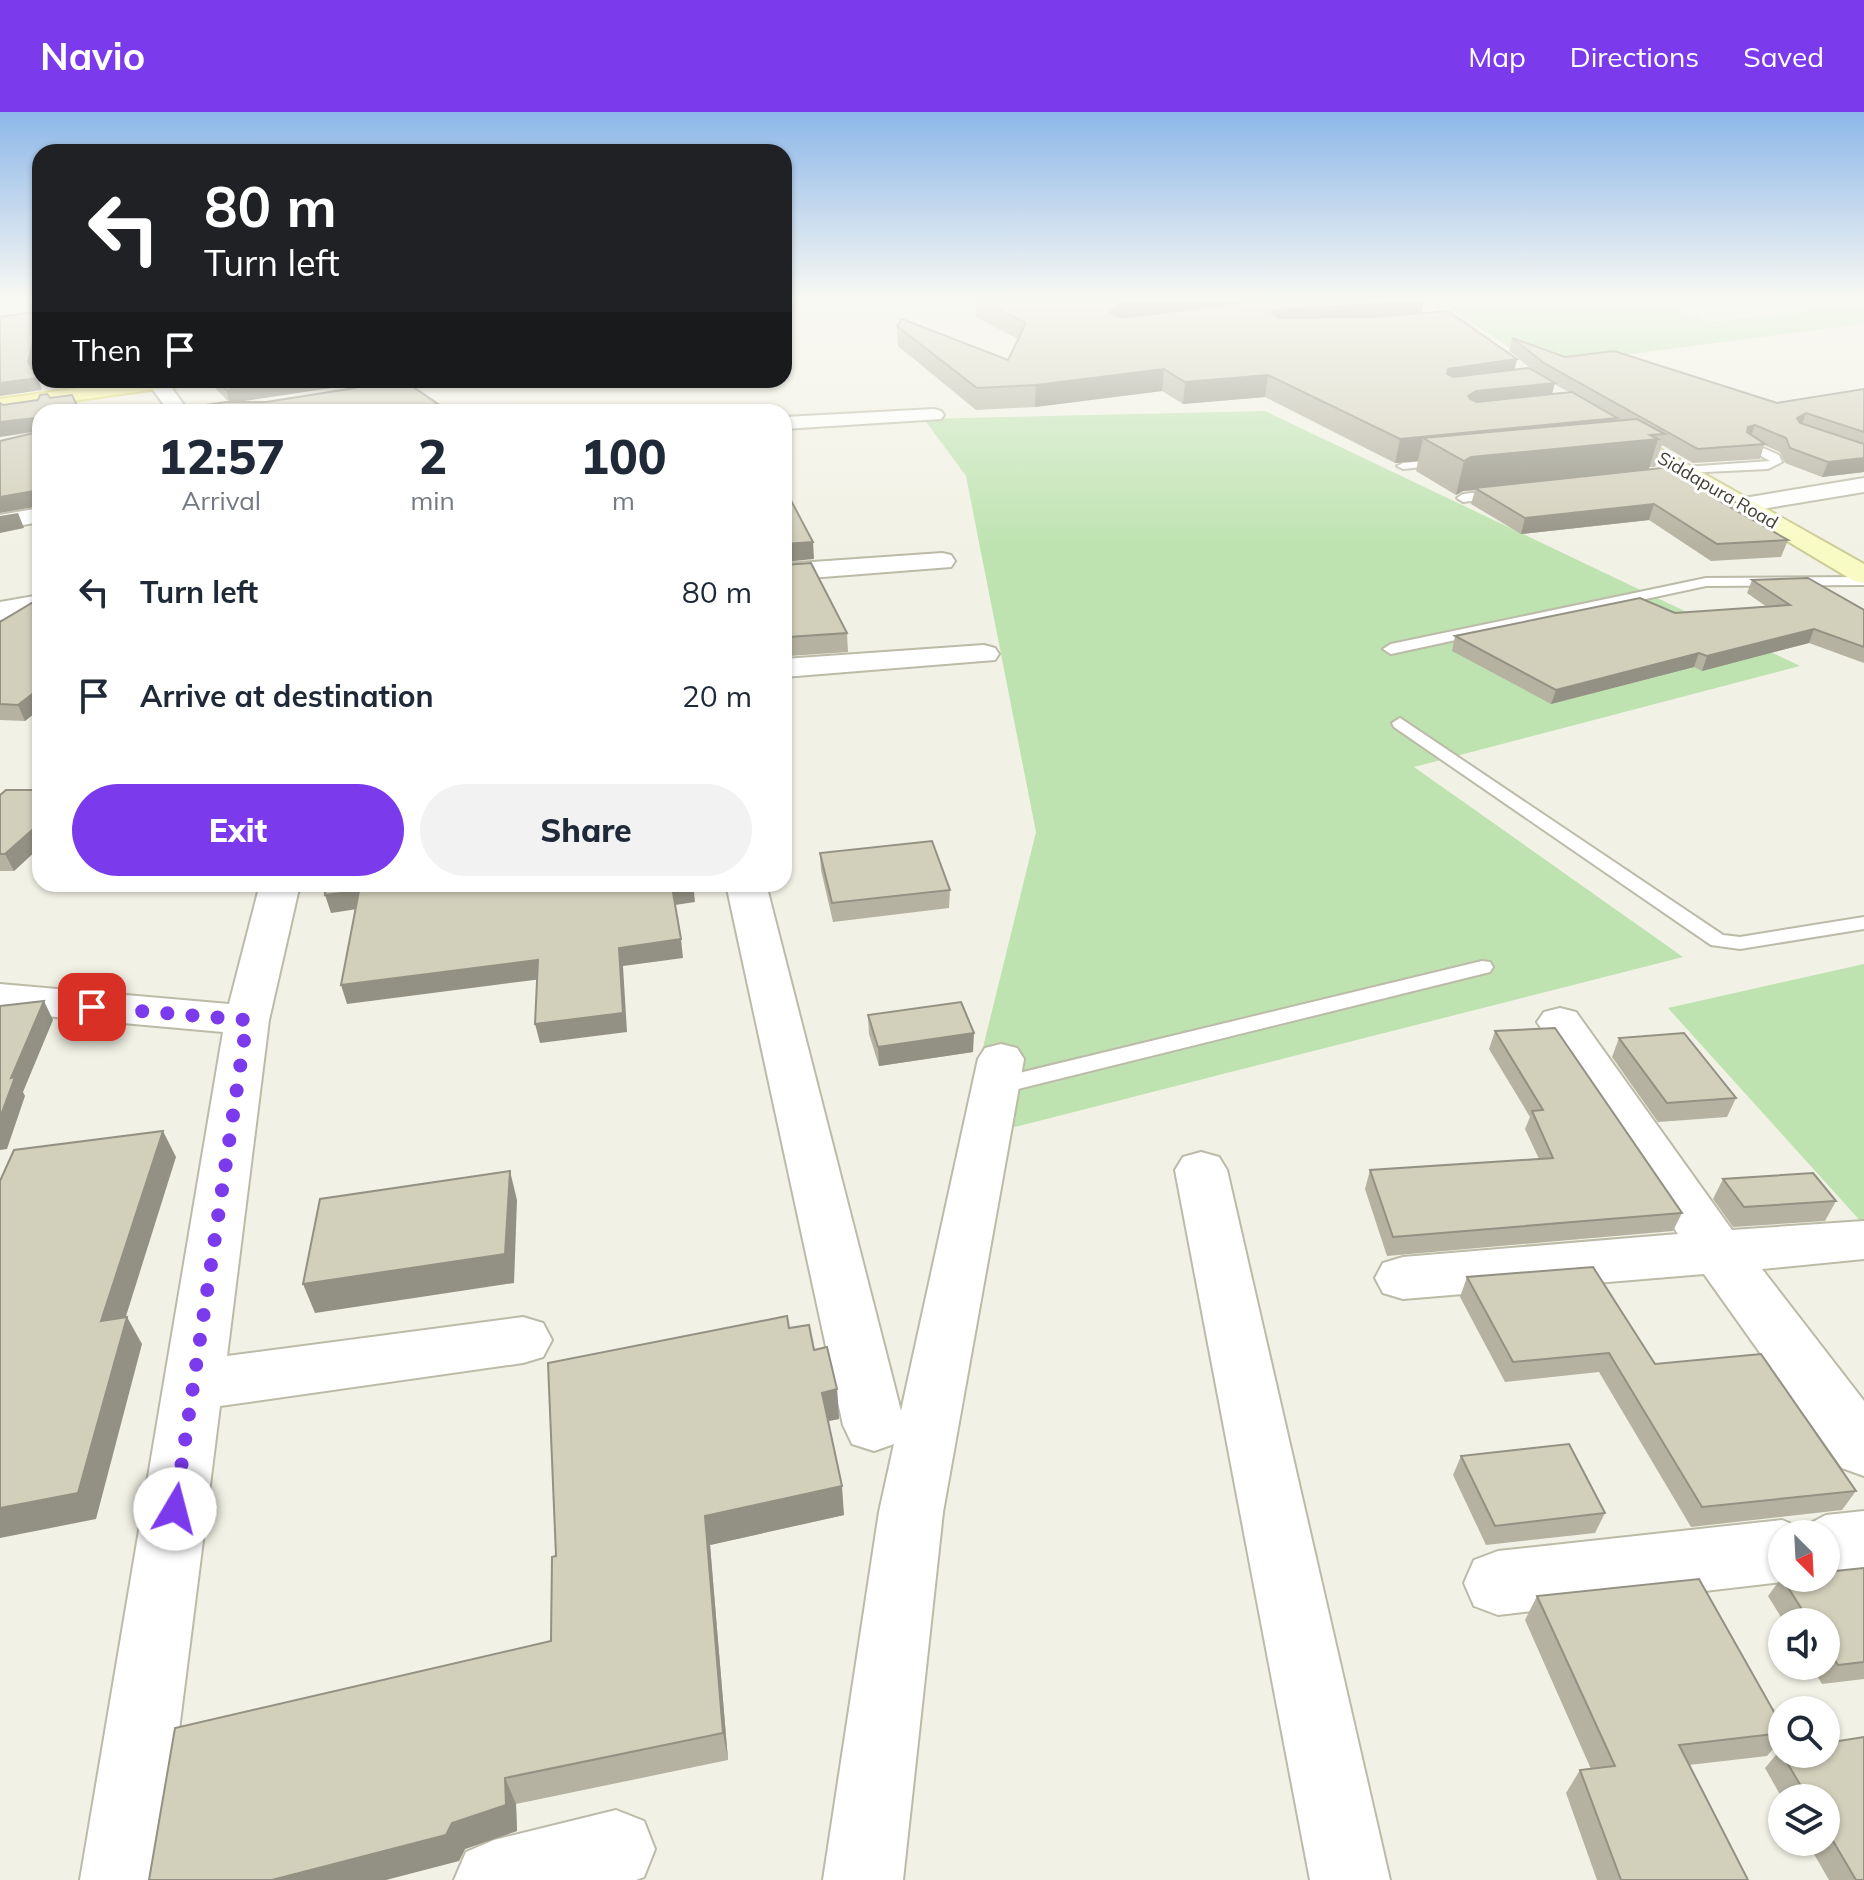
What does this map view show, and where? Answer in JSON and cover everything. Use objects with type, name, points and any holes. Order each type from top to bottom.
[{"type":"main road","points":[[2,403],[74,388]]},
{"type":"main road","points":[[2,403],[34,401],[109,388]]},
{"type":"street","points":[[157,388],[172,404]]},
{"type":"street","name":"Siddapura Road","points":[[1586,414],[1640,444],[1684,477],[1744,505],[1864,578]]},
{"type":"street","points":[[792,423],[934,415]]},
{"type":"street","points":[[1744,505],[1864,485]]},
{"type":"street","points":[[0,522],[32,516]]},
{"type":"street","points":[[792,571],[942,561]]},
{"type":"street","points":[[0,611],[32,605]]},
{"type":"street","points":[[792,667],[984,654]]},
{"type":"street","points":[[120,1880],[247,1020],[278,892]]},
{"type":"street","points":[[748,892],[874,1425]]},
{"type":"street","points":[[0,998],[247,1020]]},
{"type":"street","points":[[1560,1022],[1719,1253],[1864,1449]]},
{"type":"street","points":[[863,1880],[911,1512],[999,1073]]},
{"type":"street","points":[[1201,1170],[1350,1880]]},
{"type":"street","points":[[1403,1278],[1861,1240]]},
{"type":"street","points":[[193,1385],[523,1340]]},
{"type":"street","points":[[1840,1544],[1864,1541]]},
{"type":"street","points":[[1498,1583],[1768,1553]]},
{"type":"street","points":[[494,1880],[616,1849]]},
{"type":"lane","points":[[1615,447],[1640,444]]},
{"type":"lane","points":[[1684,477],[1768,466],[1776,462],[1775,457],[1749,445]]},
{"type":"lane","points":[[1403,466],[1464,461]]},
{"type":"lane","points":[[1463,498],[1509,493]]},
{"type":"lane","points":[[1391,649],[1706,582],[1864,578]]},
{"type":"lane","points":[[1400,723],[1718,941],[1740,943],[1864,923]]},
{"type":"lane","points":[[999,1073],[1482,967]]},
{"type":"green space","points":[[1265,411],[1800,666],[1414,767],[1683,957],[960,1141],[1036,832],[966,476],[924,419]]},
{"type":"green space","points":[[1864,964],[1864,1225],[1668,1008]]},
{"type":"building","points":[[969,382],[1064,382],[1036,385],[977,388]]},
{"type":"building","points":[[1281,382],[1552,382],[1555,383],[1476,391],[1468,396],[1477,402],[1572,392],[1617,418],[1400,439]]},
{"type":"building","points":[[1577,382],[1710,382],[1777,403],[1864,389],[1864,432],[1806,413],[1797,418],[1800,423],[1864,444],[1864,458],[1828,462],[1790,448],[1786,438],[1755,425],[1748,427],[1747,432],[1765,444],[1698,449]]},
{"type":"building","points":[[355,388],[415,388],[438,404],[212,404],[266,402]]},
{"type":"building","points":[[47,394],[50,398],[72,395],[76,404],[32,404],[32,418],[0,422],[0,403],[38,400],[40,395]]},
{"type":"building","points":[[1637,419],[1665,434],[1650,435],[1658,439],[1471,457],[1464,461],[1423,438]]},
{"type":"building","points":[[32,433],[32,491],[0,497],[0,441]]},
{"type":"building","points":[[1671,467],[1735,502],[1723,503],[1788,540],[1717,544],[1654,504],[1525,518],[1475,488]]},
{"type":"building","points":[[792,502],[813,542],[792,543]]},
{"type":"building","points":[[811,563],[847,633],[792,637],[792,564]]},
{"type":"building","points":[[1808,578],[1864,610],[1864,647],[1814,629],[1707,656],[1699,653],[1556,690],[1455,636],[1640,598],[1675,613],[1790,605],[1752,580]]},
{"type":"building","points":[[32,603],[32,694],[18,705],[0,704],[0,622]]},
{"type":"building","points":[[6,790],[32,790],[32,830],[5,854],[0,854],[0,795]]},
{"type":"building","points":[[932,841],[950,890],[832,903],[820,853]]},
{"type":"building","points":[[359,892],[673,892],[681,939],[619,948],[623,1013],[535,1024],[538,960],[341,985]]},
{"type":"building","points":[[44,1001],[11,1078],[15,1077],[0,1118],[0,1006]]},
{"type":"building","points":[[961,1002],[974,1033],[878,1047],[868,1015]]},
{"type":"building","points":[[1555,1028],[1682,1213],[1393,1237],[1370,1170],[1553,1158],[1532,1111],[1543,1110],[1495,1031]]},
{"type":"building","points":[[1684,1033],[1736,1098],[1667,1103],[1619,1038]]},
{"type":"building","points":[[163,1131],[101,1321],[127,1317],[78,1493],[0,1508],[0,1181],[14,1150]]},
{"type":"building","points":[[510,1171],[505,1254],[303,1284],[320,1199]]},
{"type":"building","points":[[1813,1173],[1836,1201],[1744,1207],[1723,1179]]},
{"type":"building","points":[[1593,1267],[1655,1364],[1761,1354],[1856,1491],[1702,1507],[1609,1353],[1513,1362],[1467,1277]]},
{"type":"building","points":[[787,1316],[789,1328],[809,1325],[814,1350],[827,1347],[837,1389],[822,1393],[842,1486],[705,1516],[723,1733],[505,1778],[506,1805],[452,1823],[446,1835],[272,1880],[149,1880],[175,1728],[551,1641],[552,1557],[556,1556],[548,1363]]},
{"type":"building","points":[[1569,1444],[1605,1513],[1495,1526],[1461,1456]]},
{"type":"building","points":[[1864,1568],[1864,1662],[1840,1665],[1840,1608],[1801,1608],[1791,1592],[1840,1592],[1840,1571]]},
{"type":"building","points":[[1699,1579],[1768,1701],[1768,1735],[1679,1745],[1748,1880],[1621,1880],[1580,1770],[1615,1766],[1537,1596]]},
{"type":"building","points":[[1864,1737],[1864,1880],[1856,1880],[1840,1853],[1840,1784],[1800,1784],[1790,1768],[1840,1768],[1840,1741]]},
{"type":"route","points":[[92,1007],[247,1020],[175,1509]]}]
